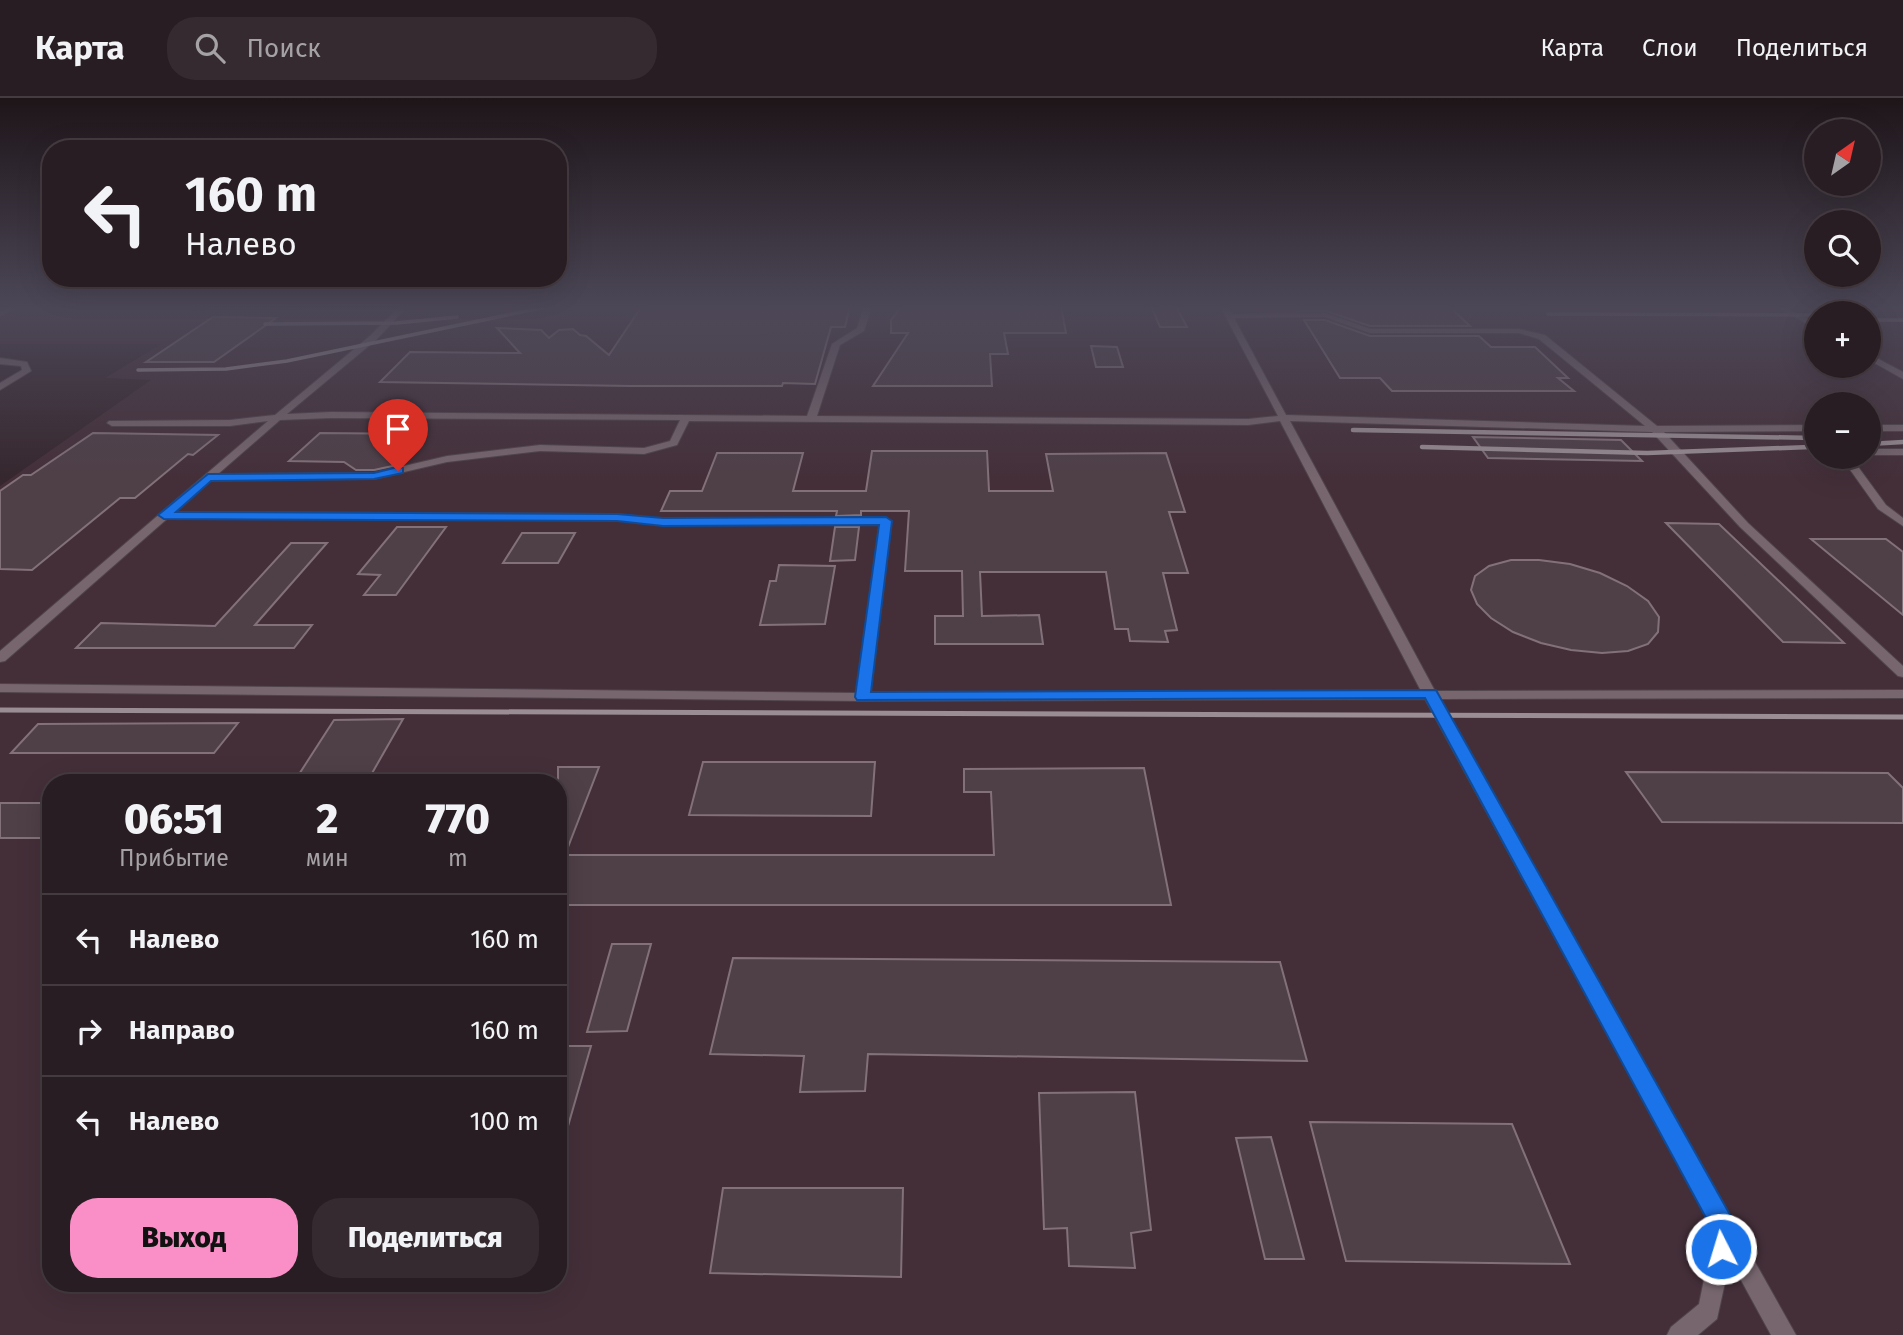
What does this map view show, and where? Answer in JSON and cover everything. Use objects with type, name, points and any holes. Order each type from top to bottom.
[{"type":"lane","points":[[0,387],[27,371],[24,365],[16,364]]},
{"type":"lane","points":[[0,658],[342,364]]},
{"type":"lane","points":[[811,419],[829,364]]},
{"type":"lane","points":[[1255,364],[1430,694],[1784,1335]]},
{"type":"lane","points":[[1575,364],[1656,429],[1744,525],[1903,673]]},
{"type":"lane","points":[[1881,364],[1903,376]]},
{"type":"lane","points":[[113,423],[230,423],[278,417],[331,415],[1248,422],[1284,418],[1656,429],[1804,428]]},
{"type":"lane","points":[[208,477],[374,476],[447,460],[541,448],[644,451],[674,443],[686,418]]},
{"type":"lane","points":[[1881,428],[1903,428]]},
{"type":"lane","points":[[1881,452],[1903,452]]},
{"type":"lane","points":[[1855,469],[1882,507],[1903,523]]},
{"type":"lane","points":[[164,515],[617,517],[663,522],[886,521],[863,697]]},
{"type":"lane","points":[[0,688],[863,697],[1903,694]]},
{"type":"lane","points":[[1679,1335],[1709,1311],[1725,1228]]},
{"type":"shaded area","points":[[129,364],[1804,364],[1804,378],[1881,378],[1881,364],[1903,364],[1903,1335],[0,1335],[0,486],[151,380],[105,378]]},
{"type":"building","points":[[398,364],[821,364],[815,384],[783,383],[782,386],[380,382]]},
{"type":"building","points":[[888,364],[991,364],[992,386],[873,386]]},
{"type":"building","points":[[1095,364],[1122,364],[1123,367],[1096,367]]},
{"type":"building","points":[[1331,364],[1553,364],[1568,378],[1558,378],[1574,391],[1392,391],[1380,378],[1340,378]]},
{"type":"building","points":[[93,433],[218,435],[193,455],[188,454],[135,498],[120,498],[32,570],[0,569],[0,491],[23,475],[31,475]]},
{"type":"building","points":[[320,433],[425,434],[397,465],[374,470],[356,470],[344,462],[289,461]]},
{"type":"building","points":[[1473,437],[1621,440],[1642,461],[1488,458]]},
{"type":"building","points":[[872,451],[987,451],[989,491],[1053,491],[1046,454],[1166,453],[1185,512],[1169,512],[1188,573],[1163,573],[1177,630],[1165,631],[1168,642],[1130,641],[1128,629],[1115,629],[1106,572],[980,572],[982,616],[1039,615],[1043,644],[935,644],[935,616],[963,616],[962,571],[905,571],[909,511],[861,511],[861,515],[836,516],[837,511],[661,511],[670,491],[702,491],[717,453],[803,453],[793,491],[866,491]]},
{"type":"building","points":[[1666,523],[1719,524],[1844,643],[1783,642]]},
{"type":"building","points":[[397,527],[446,527],[396,595],[364,595],[380,575],[358,574]]},
{"type":"building","points":[[835,527],[859,527],[855,560],[830,561]]},
{"type":"building","points":[[522,533],[575,533],[558,563],[503,563]]},
{"type":"building","points":[[1811,539],[1886,539],[1903,552],[1903,615]]},
{"type":"building","points":[[291,543],[327,543],[255,625],[312,625],[294,648],[76,648],[101,623],[215,626]]},
{"type":"building","points":[[1511,560],[1570,564],[1600,573],[1627,586],[1648,601],[1659,617],[1658,632],[1648,644],[1628,651],[1602,653],[1541,643],[1513,632],[1491,618],[1477,604],[1471,590],[1475,576],[1489,566]]},
{"type":"building","points":[[779,565],[835,566],[825,624],[760,625],[770,581],[776,581]]},
{"type":"building","points":[[403,719],[372,774],[299,774],[334,720]]},
{"type":"building","points":[[238,723],[214,753],[11,753],[38,724]]},
{"type":"building","points":[[703,762],[875,762],[871,816],[689,815]]},
{"type":"building","points":[[558,767],[599,767],[567,850],[567,774],[558,774]]},
{"type":"building","points":[[1144,768],[1171,905],[567,905],[567,855],[994,855],[991,792],[964,792],[964,769]]},
{"type":"building","points":[[1626,772],[1888,773],[1903,788],[1903,823],[1662,822]]},
{"type":"building","points":[[0,803],[42,803],[42,838],[0,838]]},
{"type":"building","points":[[612,944],[651,944],[627,1031],[587,1032]]},
{"type":"building","points":[[733,958],[1280,962],[1307,1061],[868,1054],[865,1091],[800,1092],[804,1056],[710,1054]]},
{"type":"building","points":[[567,1046],[591,1046],[567,1130]]},
{"type":"building","points":[[1135,1092],[1151,1230],[1131,1233],[1135,1268],[1069,1266],[1067,1228],[1044,1229],[1039,1093]]},
{"type":"building","points":[[1310,1122],[1512,1124],[1570,1264],[1346,1261]]},
{"type":"building","points":[[1271,1137],[1304,1259],[1265,1259],[1236,1138]]},
{"type":"building","points":[[723,1188],[903,1188],[901,1277],[710,1273]]},
{"type":"railway","points":[[138,370],[226,369],[266,364]]},
{"type":"railway","points":[[1375,430],[1353,430],[1804,438]]},
{"type":"railway","points":[[1881,443],[1903,442]]},
{"type":"railway","points":[[1422,447],[1647,453],[1804,447]]},
{"type":"railway","points":[[0,710],[1903,717]]},
{"type":"route","points":[[398,471],[374,476],[208,477],[164,515],[617,517],[663,522],[886,521],[863,697],[1430,694],[1725,1228],[1721,1249]]}]
